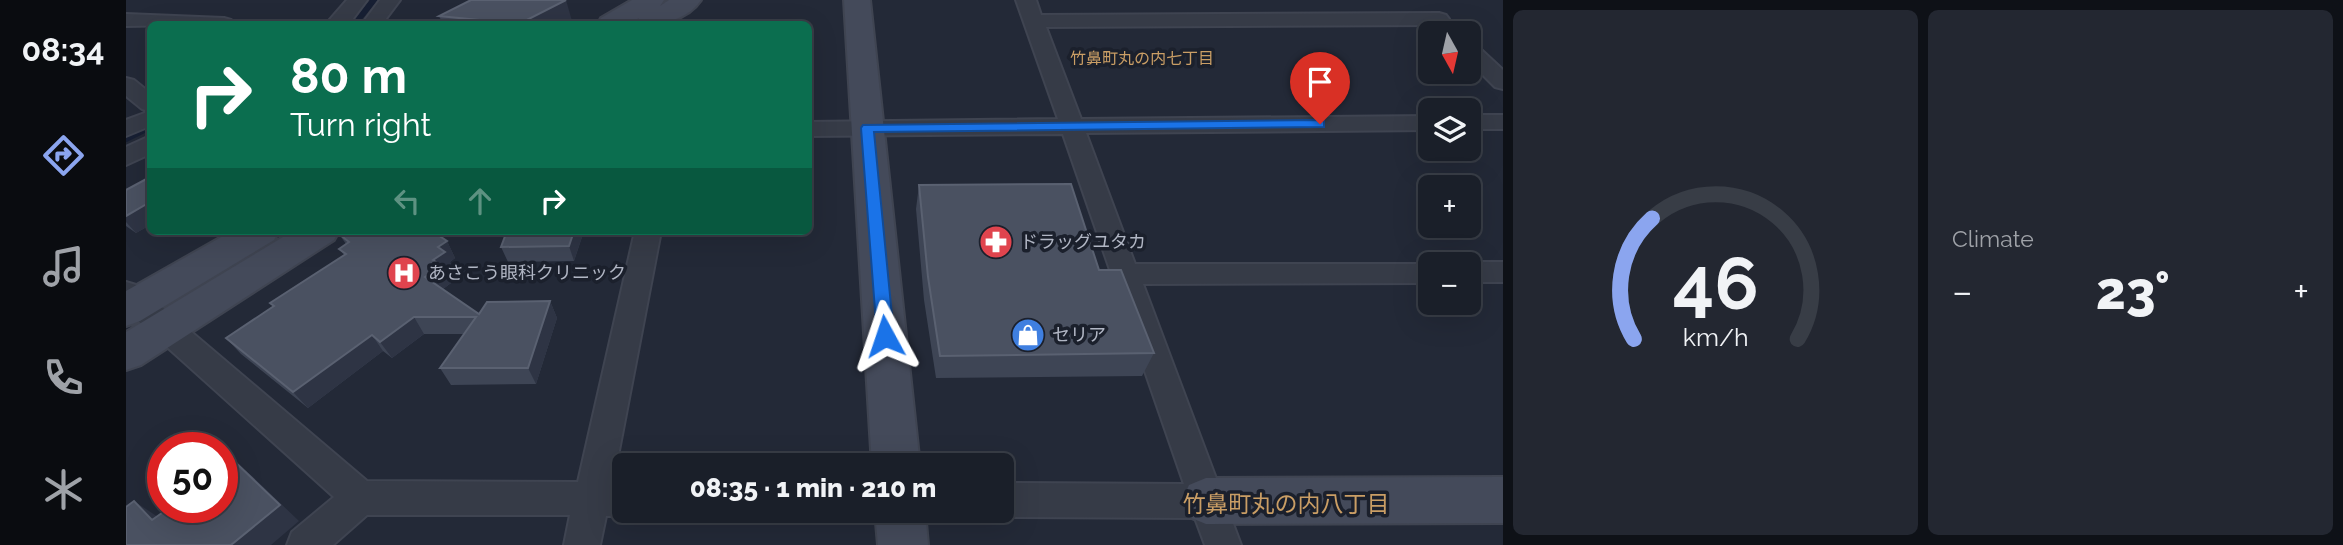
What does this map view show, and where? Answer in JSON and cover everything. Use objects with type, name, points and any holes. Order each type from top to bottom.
[{"type":"main road","points":[[616,21],[651,0]]},
{"type":"main road","points":[[654,21],[688,0]]},
{"type":"main road","points":[[857,0],[895,453]]},
{"type":"main road","points":[[126,353],[139,309],[255,235]]},
{"type":"main road","points":[[139,309],[312,235]]},
{"type":"main road","points":[[1206,501],[1503,500]]},
{"type":"main road","points":[[901,523],[903,545]]},
{"type":"street","points":[[339,21],[357,0]]},
{"type":"street","points":[[374,21],[390,0]]},
{"type":"street","points":[[1026,0],[1223,545]]},
{"type":"street","points":[[1419,0],[1439,19]]},
{"type":"street","points":[[1034,21],[1439,19]]},
{"type":"street","points":[[126,20],[150,21]]},
{"type":"street","points":[[1481,61],[1503,82]]},
{"type":"street","points":[[126,85],[147,102]]},
{"type":"street","points":[[126,130],[147,120]]},
{"type":"street","points":[[1481,122],[1503,122]]},
{"type":"street","points":[[812,129],[1418,123]]},
{"type":"street","points":[[126,157],[147,146]]},
{"type":"street","points":[[582,545],[608,498],[647,235]]},
{"type":"street","points":[[1481,272],[1503,272]]},
{"type":"street","points":[[1125,274],[1418,273]]},
{"type":"street","points":[[139,309],[360,498]]},
{"type":"street","points":[[305,545],[360,498],[608,498]]},
{"type":"street","points":[[1014,500],[1206,501]]},
{"type":"building","points":[[471,0],[566,0],[525,21],[439,16]]},
{"type":"building","points":[[147,179],[147,204],[126,216],[126,190]]},
{"type":"building","points":[[1071,184],[1099,270],[1121,270],[1154,353],[940,356],[928,277],[919,185]]},
{"type":"building","points":[[340,235],[438,235],[447,241],[438,247],[445,252],[433,260],[442,266],[425,277],[479,314],[487,302],[550,301],[528,368],[440,368],[476,317],[414,317],[380,342],[372,335],[293,392],[226,338],[274,306],[270,303],[346,254],[339,249],[349,242]]},
{"type":"building","points":[[506,235],[573,235],[569,246],[501,247]]},
{"type":"building","points":[[238,465],[280,505],[231,545],[126,545],[126,507],[134,501],[147,515],[147,523],[238,523]]},
{"type":"waterway","points":[[356,21],[374,0]]},
{"type":"waterway","points":[[126,139],[147,128]]},
{"type":"place","name":"ドラッグユタカ","points":[[996,242]]},
{"type":"place","name":"あさこう眼科クリニック","points":[[404,273]]},
{"type":"place","name":"セリア","points":[[1028,335]]},
{"type":"district","name":"竹鼻町丸の内七丁目","points":[[1142,58]]},
{"type":"district","name":"竹鼻町丸の内八丁目","points":[[1286,504]]},
{"type":"route","points":[[885,336],[867,128],[1320,124]]}]
